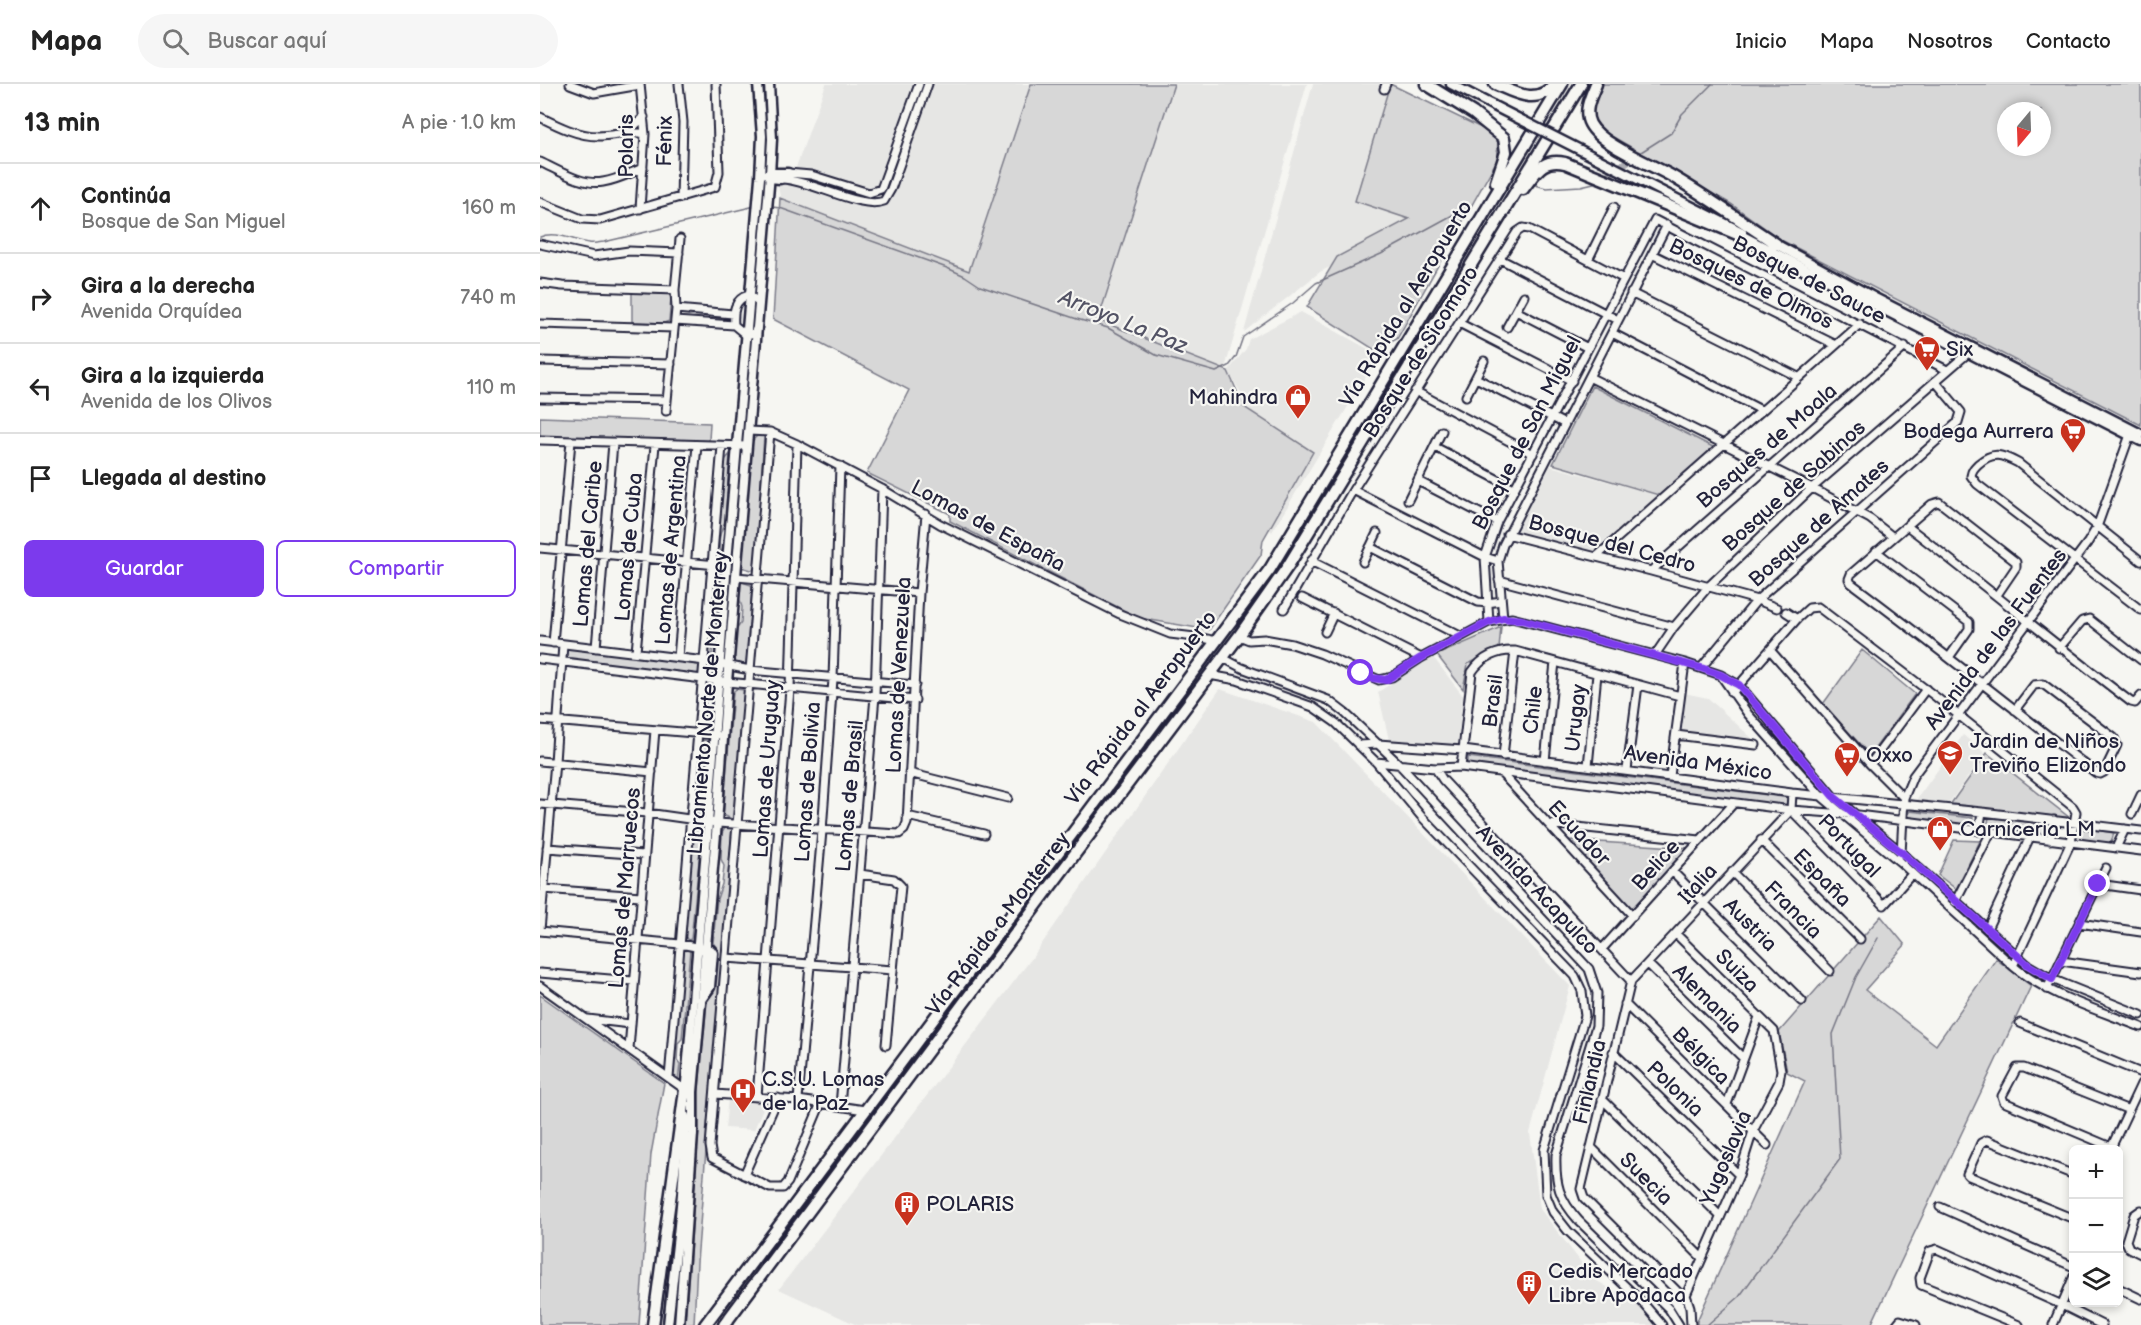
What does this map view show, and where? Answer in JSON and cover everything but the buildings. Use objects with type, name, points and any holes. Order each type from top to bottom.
[{"type":"highway","points":[[1426,84],[1473,113],[1501,135],[1506,142],[1503,166],[1486,209]]},
{"type":"highway","points":[[1495,84],[1522,96],[1533,97],[1545,93],[1554,84]]},
{"type":"highway","name":"Vía Rápida al Aeropuerto","points":[[705,1325],[1253,592],[1292,534],[1562,84]]},
{"type":"highway","name":"Vía Rápida a Monterrey","points":[[724,1325],[951,1018],[1223,658],[1288,566],[1581,84]]},
{"type":"highway","points":[[1596,84],[1589,101],[1587,116],[1597,134],[1676,178],[1776,244]]},
{"type":"highway","points":[[1501,214],[1540,166],[1560,162],[1737,234],[1811,273]]},
{"type":"highway","points":[[653,1325],[689,1091]]},
{"type":"highway","points":[[731,1325],[765,1272]]},
{"type":"main road","points":[[713,822],[713,735],[718,663],[727,566],[743,446],[746,334],[758,203],[762,136],[758,84]]},
{"type":"main road","name":"Libramiento Norte de Monterrey","points":[[679,1325],[692,1143],[689,1091],[701,1001],[700,950],[724,736],[743,446],[748,431],[769,191],[776,176],[771,156],[769,84]]},
{"type":"main road","points":[[1451,84],[1493,103],[1736,228],[1811,273],[1934,336],[2131,433],[2141,434]]},
{"type":"main road","points":[[1462,84],[1493,103]]},
{"type":"main road","points":[[762,136],[766,143],[765,171],[776,176]]},
{"type":"main road","points":[[771,156],[776,166],[776,176]]},
{"type":"main road","points":[[1603,159],[1776,244],[2131,433],[2141,441]]},
{"type":"main road","points":[[758,203],[763,194],[765,180],[776,176]]},
{"type":"main road","points":[[668,1325],[686,1142],[700,950]]},
{"type":"street","points":[[570,84],[588,92],[600,93],[640,84]]},
{"type":"street","name":"Polaris","points":[[640,84],[645,134],[640,209]]},
{"type":"street","name":"Fénix","points":[[679,84],[683,122],[681,198]]},
{"type":"street","points":[[540,202],[591,221],[715,187],[719,172],[716,84]]},
{"type":"street","points":[[776,176],[811,175],[866,192],[881,189],[919,84]]},
{"type":"street","points":[[776,176],[798,180],[868,203],[884,201],[891,189],[928,84]]},
{"type":"street","points":[[540,117],[563,128],[589,135],[600,136],[628,132],[645,134]]},
{"type":"street","points":[[628,132],[644,117]]},
{"type":"street","points":[[540,162],[596,183],[610,181],[643,168]]},
{"type":"street","points":[[1588,260],[1614,207]]},
{"type":"street","name":"Bosque de Sauce","points":[[1655,220],[1947,370]]},
{"type":"street","name":"Bosque de San Miguel","points":[[1489,622],[1485,557],[1497,522],[1655,220]]},
{"type":"street","name":"Bosque de San Miguel","points":[[1503,618],[1498,561],[1507,534],[1667,225]]},
{"type":"street","name":"Bosque de Sicomoro","points":[[1284,609],[1353,490],[1517,232],[1525,228],[1624,279]]},
{"type":"street","points":[[666,411],[675,324],[675,290],[680,239]]},
{"type":"street","points":[[542,247],[562,247],[594,256],[629,251],[679,253]]},
{"type":"street","name":"Bosques de Olmos","points":[[1652,254],[1836,345]]},
{"type":"street","points":[[1500,259],[1618,320]]},
{"type":"street","points":[[540,283],[561,286],[675,290]]},
{"type":"street","points":[[1631,293],[1798,377]]},
{"type":"street","points":[[734,325],[733,314],[739,300],[744,296],[750,296],[759,303]]},
{"type":"street","points":[[1507,327],[1524,296]]},
{"type":"street","points":[[676,309],[733,314]]},
{"type":"street","points":[[1516,311],[1588,348]]},
{"type":"street","points":[[717,323],[718,313]]},
{"type":"street","points":[[540,324],[717,323],[734,325],[746,334],[754,333],[757,327]]},
{"type":"street","points":[[1459,323],[1572,381]]},
{"type":"street","points":[[1596,557],[1860,324]]},
{"type":"street","points":[[1612,333],[1761,410]]},
{"type":"street","points":[[1915,352],[1926,347],[1937,333],[1945,334]]},
{"type":"street","points":[[1961,342],[1970,349],[1968,353]]},
{"type":"street","name":"Bosques de Moala","points":[[1651,571],[1905,347]]},
{"type":"street","name":"Bosque de Sabinos","points":[[1655,655],[1674,627],[1708,587],[1812,489],[1968,353]]},
{"type":"street","points":[[540,361],[671,364]]},
{"type":"street","points":[[1466,396],[1484,361]]},
{"type":"street","points":[[1589,377],[1856,512],[1877,524],[1893,537]]},
{"type":"street","points":[[1476,378],[1565,424]]},
{"type":"street","name":"Bosque de Amates","points":[[1701,668],[1757,600],[1960,419],[1961,412],[1935,381]]},
{"type":"street","points":[[1415,391],[1533,454]]},
{"type":"street","points":[[540,398],[667,400]]},
{"type":"street","name":"Lomas de España","points":[[748,431],[770,432],[797,444],[882,489],[940,524],[1120,614],[1170,634],[1203,638],[1212,640],[1214,643]]},
{"type":"street","points":[[1408,500],[1442,431]]},
{"type":"street","points":[[770,432],[710,1146],[712,1158],[775,1189],[783,1188],[788,1182],[821,1103]]},
{"type":"street","name":"Avenida de las Fuentes","points":[[1900,862],[1904,800],[1913,776],[2076,560],[2097,527],[2131,433]]},
{"type":"street","points":[[540,440],[743,446]]},
{"type":"street","points":[[553,643],[571,441]]},
{"type":"street","name":"Lomas del Caribe","points":[[596,648],[613,443]]},
{"type":"street","name":"Lomas de Uruguay","points":[[757,1096],[791,674],[797,444]]},
{"type":"street","name":"Lomas de Cuba","points":[[636,652],[655,445]]},
{"type":"street","name":"Lomas de Argentina","points":[[678,657],[697,446]]},
{"type":"street","points":[[669,1078],[722,446]]},
{"type":"street","points":[[1435,447],[1514,488]]},
{"type":"street","points":[[2141,561],[2018,463],[1996,455],[1984,459],[1973,469],[1971,476],[1977,484],[2141,610]]},
{"type":"street","name":"Lomas de Bolivia","points":[[798,1100],[833,679],[840,466]]},
{"type":"street","points":[[1418,481],[1497,522]]},
{"type":"street","name":"Lomas de Brasil","points":[[840,1106],[875,696],[882,489]]},
{"type":"street","points":[[1353,490],[1485,557],[1498,561]]},
{"type":"street","points":[[1997,595],[2016,567],[2014,560],[1939,502],[1932,504],[1876,551],[1851,574],[1849,579],[1851,583],[1950,656],[2015,710],[2096,773],[2100,774],[2104,771],[2117,745],[2112,736],[2040,683],[2034,685],[2015,710]]},
{"type":"street","name":"Lomas de Venezuela","points":[[863,834],[899,834],[906,827],[915,700],[919,593],[926,514]]},
{"type":"street","points":[[1907,526],[2134,704],[2141,696]]},
{"type":"street","points":[[1363,562],[1377,533]]},
{"type":"street","name":"Bosque del Cedro","points":[[1507,534],[1757,600],[1777,608]]},
{"type":"street","points":[[1370,547],[1478,602],[1501,601]]},
{"type":"street","points":[[540,548],[727,566]]},
{"type":"street","points":[[1876,551],[1966,619],[1970,625],[1950,656]]},
{"type":"street","points":[[1311,561],[1460,636]]},
{"type":"street","points":[[736,577],[919,593]]},
{"type":"street","points":[[1499,580],[1674,627]]},
{"type":"street","points":[[1302,598],[1421,658]]},
{"type":"street","points":[[1732,693],[1809,608],[1824,610],[2073,807],[2076,812],[2071,842],[2013,966]]},
{"type":"street","points":[[1786,612],[1797,619]]},
{"type":"street","points":[[1325,632],[1334,613]]},
{"type":"street","points":[[1239,636],[1249,640],[1264,639],[1292,644],[1322,654],[1379,680],[1392,677],[1460,636],[1503,618],[1522,620],[1685,663],[1721,675],[1739,685],[1833,796],[1901,852],[2018,957],[2052,979],[2141,1016]]},
{"type":"street","points":[[2060,648],[2082,621],[2089,619],[2141,660]]},
{"type":"street","points":[[540,641],[678,657],[750,670],[915,685]]},
{"type":"street","points":[[563,644],[559,721],[540,931],[680,944],[700,950]]},
{"type":"street","points":[[1770,650],[1904,800]]},
{"type":"street","points":[[1461,767],[1472,672],[1482,661],[1497,652],[1515,651],[1680,696]]},
{"type":"street","name":"Brasil","points":[[1503,756],[1515,651]]},
{"type":"street","name":"Avenida Acapulco","points":[[1223,658],[1242,668],[1328,700],[1345,713],[1398,763],[1589,969],[1597,993],[1596,1026],[1556,1155],[1556,1177],[1560,1193],[1569,1210],[1669,1309],[1679,1325]]},
{"type":"street","points":[[540,660],[790,689],[915,700]]},
{"type":"street","name":"Chile","points":[[1545,761],[1555,662]]},
{"type":"street","points":[[1670,776],[1685,663]]},
{"type":"street","points":[[1237,681],[1242,668]]},
{"type":"street","name":"Urugay","points":[[1588,766],[1597,674]]},
{"type":"street","name":"Avenida Acapulco","points":[[1209,675],[1237,681],[1313,707],[1336,723],[1376,762],[1421,816],[1575,976],[1581,990],[1585,1016],[1544,1150],[1546,1195],[1553,1212],[1568,1231],[1644,1304],[1662,1325]]},
{"type":"street","points":[[1721,675],[1732,693],[1820,795],[1900,862],[2013,966],[2047,989],[2141,1028]]},
{"type":"street","points":[[1627,770],[1638,685]]},
{"type":"street","points":[[1870,764],[1926,689]]},
{"type":"street","points":[[540,720],[724,736]]},
{"type":"street","name":"Lomas de Marruecos","points":[[629,1049],[647,813],[656,730]]},
{"type":"street","points":[[1676,735],[1756,745]]},
{"type":"street","name":"Avenida México","points":[[1358,745],[1378,744],[1463,750],[1792,793],[1904,800],[2141,831]]},
{"type":"street","points":[[540,761],[652,772]]},
{"type":"street","name":"Avenida México","points":[[1376,762],[1435,768],[1461,767],[1791,810],[1858,815],[2141,851]]},
{"type":"street","points":[[1435,768],[1443,780],[1631,981]]},
{"type":"street","points":[[909,773],[1008,798]]},
{"type":"street","name":"Ecuador","points":[[1501,773],[1633,916]]},
{"type":"street","points":[[1791,810],[1792,793]]},
{"type":"street","points":[[2132,814],[2141,795]]},
{"type":"street","name":"Belice","points":[[1602,949],[1734,802]]},
{"type":"street","points":[[540,804],[647,813],[713,822],[863,834]]},
{"type":"street","name":"Italia","points":[[1631,981],[1791,810]]},
{"type":"street","name":"Portugal","points":[[1791,810],[1884,905],[1912,874]]},
{"type":"street","points":[[1979,831],[1982,812]]},
{"type":"street","points":[[907,816],[984,834]]},
{"type":"street","points":[[2050,840],[2054,820]]},
{"type":"street","points":[[1549,824],[1700,840]]},
{"type":"street","points":[[2115,848],[2125,829]]},
{"type":"street","points":[[1951,909],[1991,832]]},
{"type":"street","points":[[1982,937],[2030,837]]},
{"type":"street","name":"España","points":[[1761,840],[1860,939]]},
{"type":"street","points":[[547,848],[644,855]]},
{"type":"street","points":[[2047,989],[2106,868]]},
{"type":"street","name":"Austria","points":[[1673,872],[1802,1001]]},
{"type":"street","name":"Francia","points":[[1732,872],[1830,971]]},
{"type":"street","points":[[860,874],[894,879],[901,886],[886,1045]]},
{"type":"street","points":[[2098,884],[2141,890]]},
{"type":"street","points":[[542,889],[641,896]]},
{"type":"street","points":[[2079,923],[2141,932]]},
{"type":"street","name":"Suiza","points":[[1676,934],[1774,1031]]},
{"type":"street","points":[[726,958],[893,970]]},
{"type":"street","points":[[2061,962],[2141,972]]},
{"type":"street","name":"Alemania","points":[[1648,964],[1743,1058]]},
{"type":"street","points":[[540,973],[633,981]]},
{"type":"street","name":"Finlandia","points":[[1631,981],[1581,1189],[1584,1198],[1680,1294],[1686,1295]]},
{"type":"street","points":[[540,986],[689,1091]]},
{"type":"street","name":"Bélgica","points":[[1625,1004],[1767,1145]]},
{"type":"street","points":[[1727,1104],[1759,1017]]},
{"type":"street","points":[[587,1019],[630,1024]]},
{"type":"street","points":[[2020,1023],[2141,1073]]},
{"type":"street","name":"Yugoslavia","points":[[1686,1295],[1739,1176],[1753,1131],[1781,1076],[1774,1031]]},
{"type":"street","name":"Polonia","points":[[1613,1052],[1739,1176]]},
{"type":"street","points":[[2103,1145],[2004,1102],[2002,1096],[2013,1072],[2017,1068],[2024,1068],[2129,1110]]},
{"type":"street","points":[[2112,1145],[2141,1084]]},
{"type":"street","points":[[715,1094],[798,1100],[864,1110]]},
{"type":"street","points":[[744,1175],[778,1098]]},
{"type":"street","points":[[1602,1099],[1720,1216]]},
{"type":"street","points":[[2069,1172],[1987,1140],[1981,1143],[1967,1174],[2069,1217]]},
{"type":"street","name":"Suecia","points":[[1592,1148],[1702,1258]]},
{"type":"street","points":[[1940,1207],[2069,1265]]},
{"type":"street","points":[[2141,1210],[2134,1215],[2126,1241],[2128,1248],[2141,1254]]},
{"type":"street","points":[[2019,1325],[1921,1285],[1920,1278],[1930,1251],[1937,1249],[2099,1324]]},
{"type":"street","points":[[2053,1325],[2069,1287]]},
{"type":"street","points":[[2123,1290],[2141,1299]]},
{"type":"street","points":[[1686,1295],[1690,1307],[1691,1325]]},
{"type":"street","points":[[1896,1325],[1900,1320],[1904,1320],[1916,1325]]},
{"type":"shaded area","points":[[826,84],[1032,84],[969,271],[780,198],[777,178],[790,184]]},
{"type":"shaded area","points":[[1031,84],[1174,84],[1098,320],[1228,371],[1244,407],[1313,452],[1263,540],[1261,555],[1209,630],[1139,618],[950,521],[950,514],[867,473],[909,390],[773,319],[780,198],[969,271]]},
{"type":"shaded area","points":[[1174,84],[1307,84],[1225,368],[1097,320]]},
{"type":"shaded area","points":[[1313,84],[1393,84],[1493,137],[1466,199],[1320,272],[1244,332]]},
{"type":"shaded area","points":[[1390,84],[1498,136],[1497,160],[1397,339],[1375,350],[1307,307],[1337,257],[1409,219],[1355,201]]},
{"type":"shaded area","points":[[1601,84],[2141,84],[2141,425],[1783,241],[1731,204],[1606,133],[1591,117],[1592,99]]},
{"type":"shaded area","points":[[632,293],[669,294],[671,298],[669,321],[664,323],[632,322]]},
{"type":"shaded area","points":[[1301,312],[1379,355],[1272,532],[1248,504],[1252,412],[1228,371],[1246,349],[1249,339]]},
{"type":"shaded area","points":[[1592,386],[1715,448],[1662,496],[1553,464]]},
{"type":"shaded area","points":[[540,417],[710,423],[709,440],[704,443],[540,438]]},
{"type":"shaded area","points":[[758,435],[764,436],[755,571],[741,567],[752,441]]},
{"type":"shaded area","points":[[730,454],[725,522],[720,538],[722,554],[712,655],[707,653],[725,460]]},
{"type":"shaded area","points":[[1550,466],[1662,496],[1595,554],[1516,532]]},
{"type":"shaded area","points":[[742,582],[752,587],[746,666],[734,663],[736,630],[741,623],[742,607],[739,598]]},
{"type":"shaded area","points":[[1501,627],[1499,649],[1468,664],[1463,689],[1437,655]]},
{"type":"shaded area","points":[[567,648],[700,664],[699,675],[566,660]]},
{"type":"shaded area","points":[[1862,650],[1915,694],[1870,755],[1823,704]]},
{"type":"shaded area","points":[[1433,657],[1463,696],[1458,746],[1389,740],[1378,692]]},
{"type":"shaded area","points":[[736,689],[744,690],[734,820],[723,815],[733,692]]},
{"type":"shaded area","points":[[1220,689],[1316,722],[1570,986],[1530,1133],[1540,1209],[1594,1279],[1656,1316],[1656,1325],[857,1325],[779,1289],[1032,958]]},
{"type":"shaded area","points":[[1684,693],[1708,698],[1755,741],[1682,732]]},
{"type":"shaded area","name":"Jardin de Niños Treviño Elizondo","points":[[1963,735],[1985,753],[1949,803],[1916,800]]},
{"type":"shaded area","points":[[704,740],[708,741],[705,774],[701,778],[700,795],[703,798],[703,812],[701,814],[696,812],[700,745]]},
{"type":"shaded area","points":[[1987,753],[2070,818],[1950,805]]},
{"type":"shaded area","points":[[1468,757],[1791,798],[1790,806],[1468,768]]},
{"type":"shaded area","points":[[1909,811],[1973,818],[1972,827],[1909,821]]},
{"type":"shaded area","points":[[1989,817],[2046,824],[2045,834],[1987,828]]},
{"type":"shaded area","points":[[694,824],[702,825],[702,832],[691,939],[688,940],[684,936]]},
{"type":"shaded area","points":[[2078,827],[2114,833],[2111,843],[2073,838]]},
{"type":"shaded area","points":[[725,828],[732,828],[694,1324],[685,1325],[699,1128],[699,1089],[707,1001],[714,992],[718,949],[713,943],[717,899],[724,866],[721,859],[722,833]]},
{"type":"shaded area","points":[[1568,840],[1690,848],[1633,911]]},
{"type":"shaded area","points":[[1954,840],[1980,841],[1956,889],[1938,875]]},
{"type":"shaded area","points":[[1881,916],[1905,945],[1865,990],[1936,1045],[1996,959],[2031,986],[1871,1325],[1697,1325],[1805,1081],[1787,1072],[1779,1032]]},
{"type":"shaded area","points":[[690,950],[682,1039],[678,1043],[677,1060],[680,1064],[678,1082],[671,1074],[683,951]]},
{"type":"shaded area","points":[[540,995],[664,1083],[651,1154],[639,1325],[540,1325]]},
{"type":"shaded area","name":"C.S.U. Lomas de la Paz","points":[[728,1098],[766,1101],[754,1130],[725,1128]]},
{"type":"waterway","name":"Arroyo La Paz","points":[[1641,152],[1671,133],[1682,114],[1712,84]]},
{"type":"waterway","points":[[1622,165],[1634,157]]},
{"type":"waterway","name":"Arroyo La Paz","points":[[1532,184],[1546,188],[1581,186],[1598,182]]},
{"type":"waterway","name":"Arroyo La Paz","points":[[540,237],[552,235],[589,243],[604,242],[751,207]]},
{"type":"waterway","name":"Arroyo La Paz","points":[[772,207],[947,268],[980,286],[1108,328],[1156,355],[1216,372],[1229,366],[1236,357],[1243,337],[1293,303],[1316,283],[1381,254],[1460,211]]},
{"type":"waterway","points":[[1707,1325],[1739,1297],[1840,1159],[1833,1034],[1856,977],[1878,938]]},
{"type":"place","name":"Six","points":[[1927,372]]},
{"type":"place","name":"Mahindra","points":[[1298,420]]},
{"type":"place","name":"Bodega Aurrera","points":[[2073,454]]},
{"type":"place","name":"Jardin de Niños Treviño Elizondo","points":[[1950,776]]},
{"type":"place","name":"Oxxo","points":[[1847,778]]},
{"type":"place","name":"Carniceria LM","points":[[1940,852]]},
{"type":"place","name":"C.S.U. Lomas de la Paz","points":[[743,1114]]},
{"type":"place","name":"POLARIS","points":[[907,1227]]},
{"type":"place","name":"Cedis Mercado Libre Apodaca","points":[[1529,1306]]},
{"type":"route","points":[[1361,673],[1379,680],[1386,680],[1460,636],[1489,622],[1512,618],[1685,663],[1721,675],[1739,685],[1833,796],[1901,852],[2018,957],[2052,979],[2098,884]]}]
